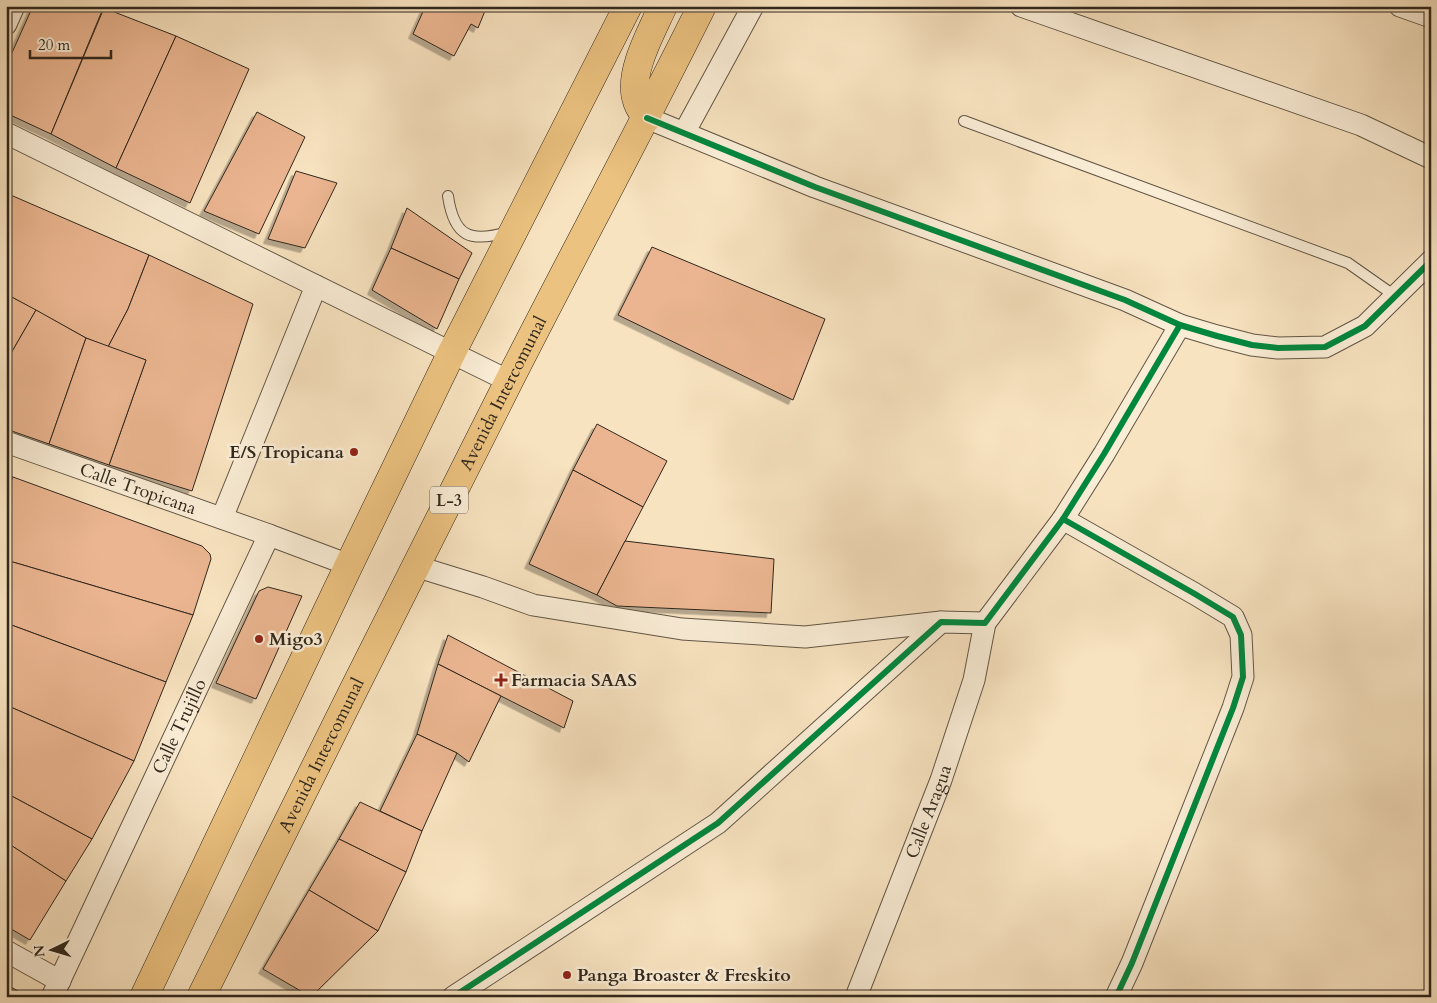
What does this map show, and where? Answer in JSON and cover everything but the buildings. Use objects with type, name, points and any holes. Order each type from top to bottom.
[{"type":"main road","points":[[144,997],[349,564],[514,230],[628,6]]},
{"type":"main road","points":[[647,118],[636,101],[637,66],[663,6]]},
{"type":"main road","name":"Avenida Intercomunal","points":[[201,997],[415,566],[509,381],[647,118],[702,6]]},
{"type":"street","points":[[6,24],[14,6]]},
{"type":"street","points":[[684,134],[753,6]]},
{"type":"street","points":[[1021,6],[1361,125],[1431,158]]},
{"type":"street","points":[[1400,6],[1431,17]]},
{"type":"street","points":[[647,118],[815,188],[1125,300],[1180,325],[1252,344],[1278,348],[1325,347],[1365,326],[1431,261]]},
{"type":"street","points":[[6,133],[509,381]]},
{"type":"street","points":[[222,518],[316,286]]},
{"type":"street","points":[[415,566],[483,587],[533,606],[682,629],[805,637],[941,622],[985,622],[1063,519],[1104,454],[1180,325]]},
{"type":"street","name":"Calle Tropicana","points":[[6,442],[269,535]]},
{"type":"street","points":[[1063,519],[1233,617],[1241,635],[1242,677],[1233,708],[1132,963],[1116,997]]},
{"type":"street","points":[[269,535],[349,564]]},
{"type":"street","name":"Calle Trujillo","points":[[56,989],[269,535]]},
{"type":"street","points":[[453,997],[718,823],[941,622]]},
{"type":"street","name":"Calle Aragua","points":[[856,997],[941,780],[974,680],[985,622]]},
{"type":"street","points":[[6,951],[56,989]]},
{"type":"lane","points":[[964,121],[1348,263],[1395,296]]},
{"type":"lane","points":[[448,196],[450,212],[456,224],[464,233],[475,237],[491,237],[514,230]]},
{"type":"cycle path","points":[[647,118],[815,187],[1125,300],[1180,325],[1252,345],[1278,348],[1325,347],[1365,326],[1431,261]]},
{"type":"cycle path","points":[[453,997],[718,823],[941,622],[985,623],[1063,519],[1104,454],[1180,325]]},
{"type":"cycle path","points":[[1063,519],[1233,617],[1241,635],[1243,677],[1233,708],[1132,963],[1116,997]]},
{"type":"place","name":"E/S Tropicana","points":[[354,452]]},
{"type":"place","name":"Migo3","points":[[259,639]]},
{"type":"place","name":"Farmacia SAAS","points":[[501,680]]},
{"type":"place","name":"Panga Broaster & Freskito","points":[[567,975]]}]
